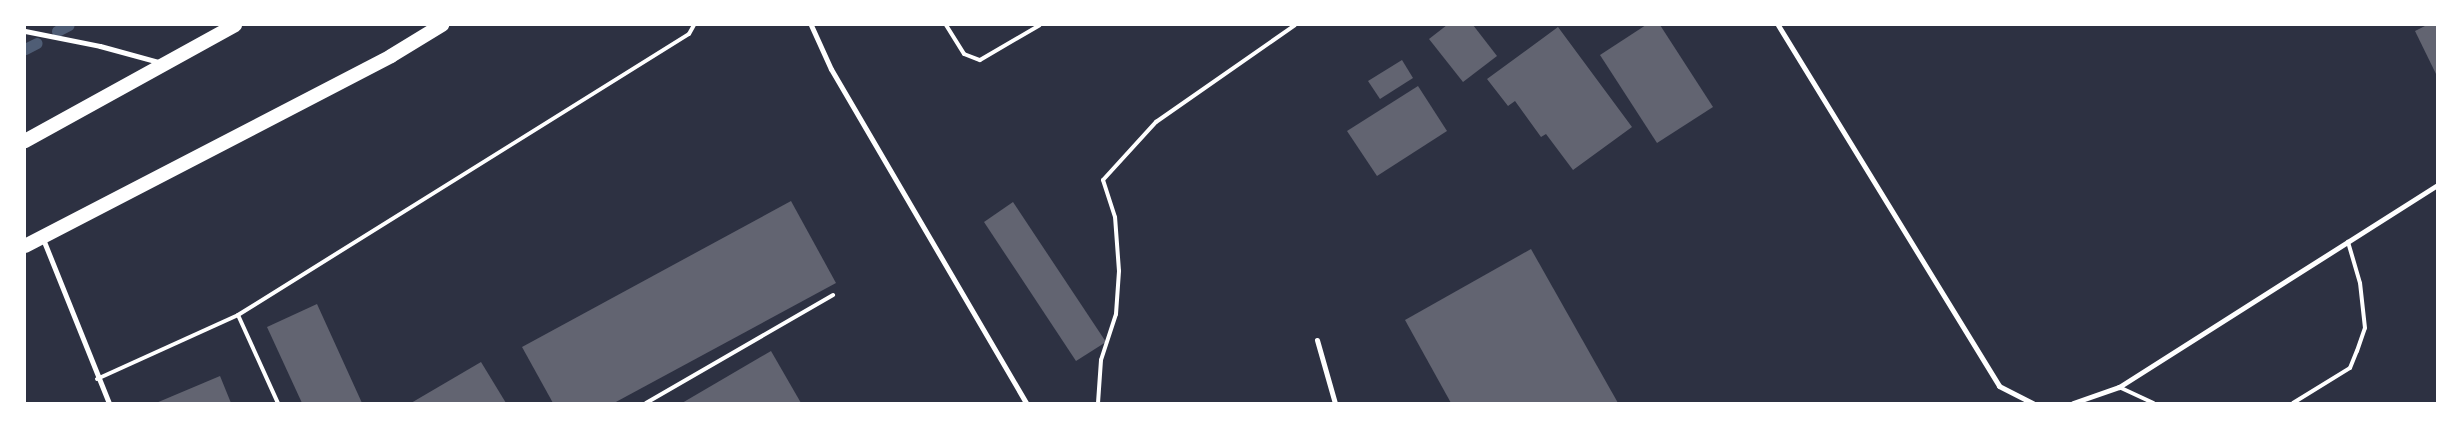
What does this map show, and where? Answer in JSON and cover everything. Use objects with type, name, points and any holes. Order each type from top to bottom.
[{"type":"highway","points":[[25,140],[168,64],[235,25]]},
{"type":"highway","points":[[25,246],[391,56],[442,25]]},
{"type":"street","points":[[811,25],[831,69],[1026,403]]},
{"type":"street","points":[[1778,25],[1999,386],[2033,403]]},
{"type":"street","points":[[25,31],[100,46],[168,64]]},
{"type":"street","points":[[2073,403],[2118,387],[2437,185]]},
{"type":"street","points":[[42,237],[97,379],[109,403]]},
{"type":"street","points":[[1317,340],[1335,403]]},
{"type":"lane","points":[[97,379],[238,315],[689,34],[694,25]]},
{"type":"lane","points":[[946,25],[964,54],[980,60],[1040,25]]},
{"type":"lane","points":[[1098,403],[1101,360],[1116,314],[1119,271],[1114,217],[1103,180],[1156,122],[1295,25]]},
{"type":"lane","points":[[2293,403],[2350,368],[2365,328],[2360,283],[2348,242]]},
{"type":"lane","points":[[646,403],[833,295]]},
{"type":"lane","points":[[238,315],[278,403]]},
{"type":"lane","points":[[2118,387],[2154,403]]},
{"type":"building","points":[[1447,25],[1473,25],[1497,56],[1463,82],[1429,39]]},
{"type":"building","points":[[1646,25],[1660,25],[1713,107],[1657,143],[1600,55]]},
{"type":"building","points":[[2427,25],[2437,25],[2437,76],[2415,31]]},
{"type":"building","points":[[1558,27],[1632,127],[1573,170],[1546,134],[1541,137],[1515,101],[1508,106],[1487,79]]},
{"type":"building","points":[[1402,60],[1413,78],[1380,99],[1368,81]]},
{"type":"building","points":[[1418,86],[1447,131],[1377,176],[1347,131]]},
{"type":"building","points":[[791,201],[836,283],[614,403],[553,403],[522,347]]},
{"type":"building","points":[[1013,202],[1106,342],[1076,361],[984,222]]},
{"type":"building","points":[[1531,249],[1618,403],[1451,403],[1405,320]]},
{"type":"building","points":[[317,304],[362,403],[302,403],[267,327]]},
{"type":"building","points":[[771,351],[801,403],[682,403]]},
{"type":"building","points":[[481,362],[506,403],[411,403]]},
{"type":"building","points":[[220,376],[231,403],[156,403]]},
{"type":"waterway","points":[[57,31],[69,25]]},
{"type":"waterway","points":[[25,49],[37,43]]}]
